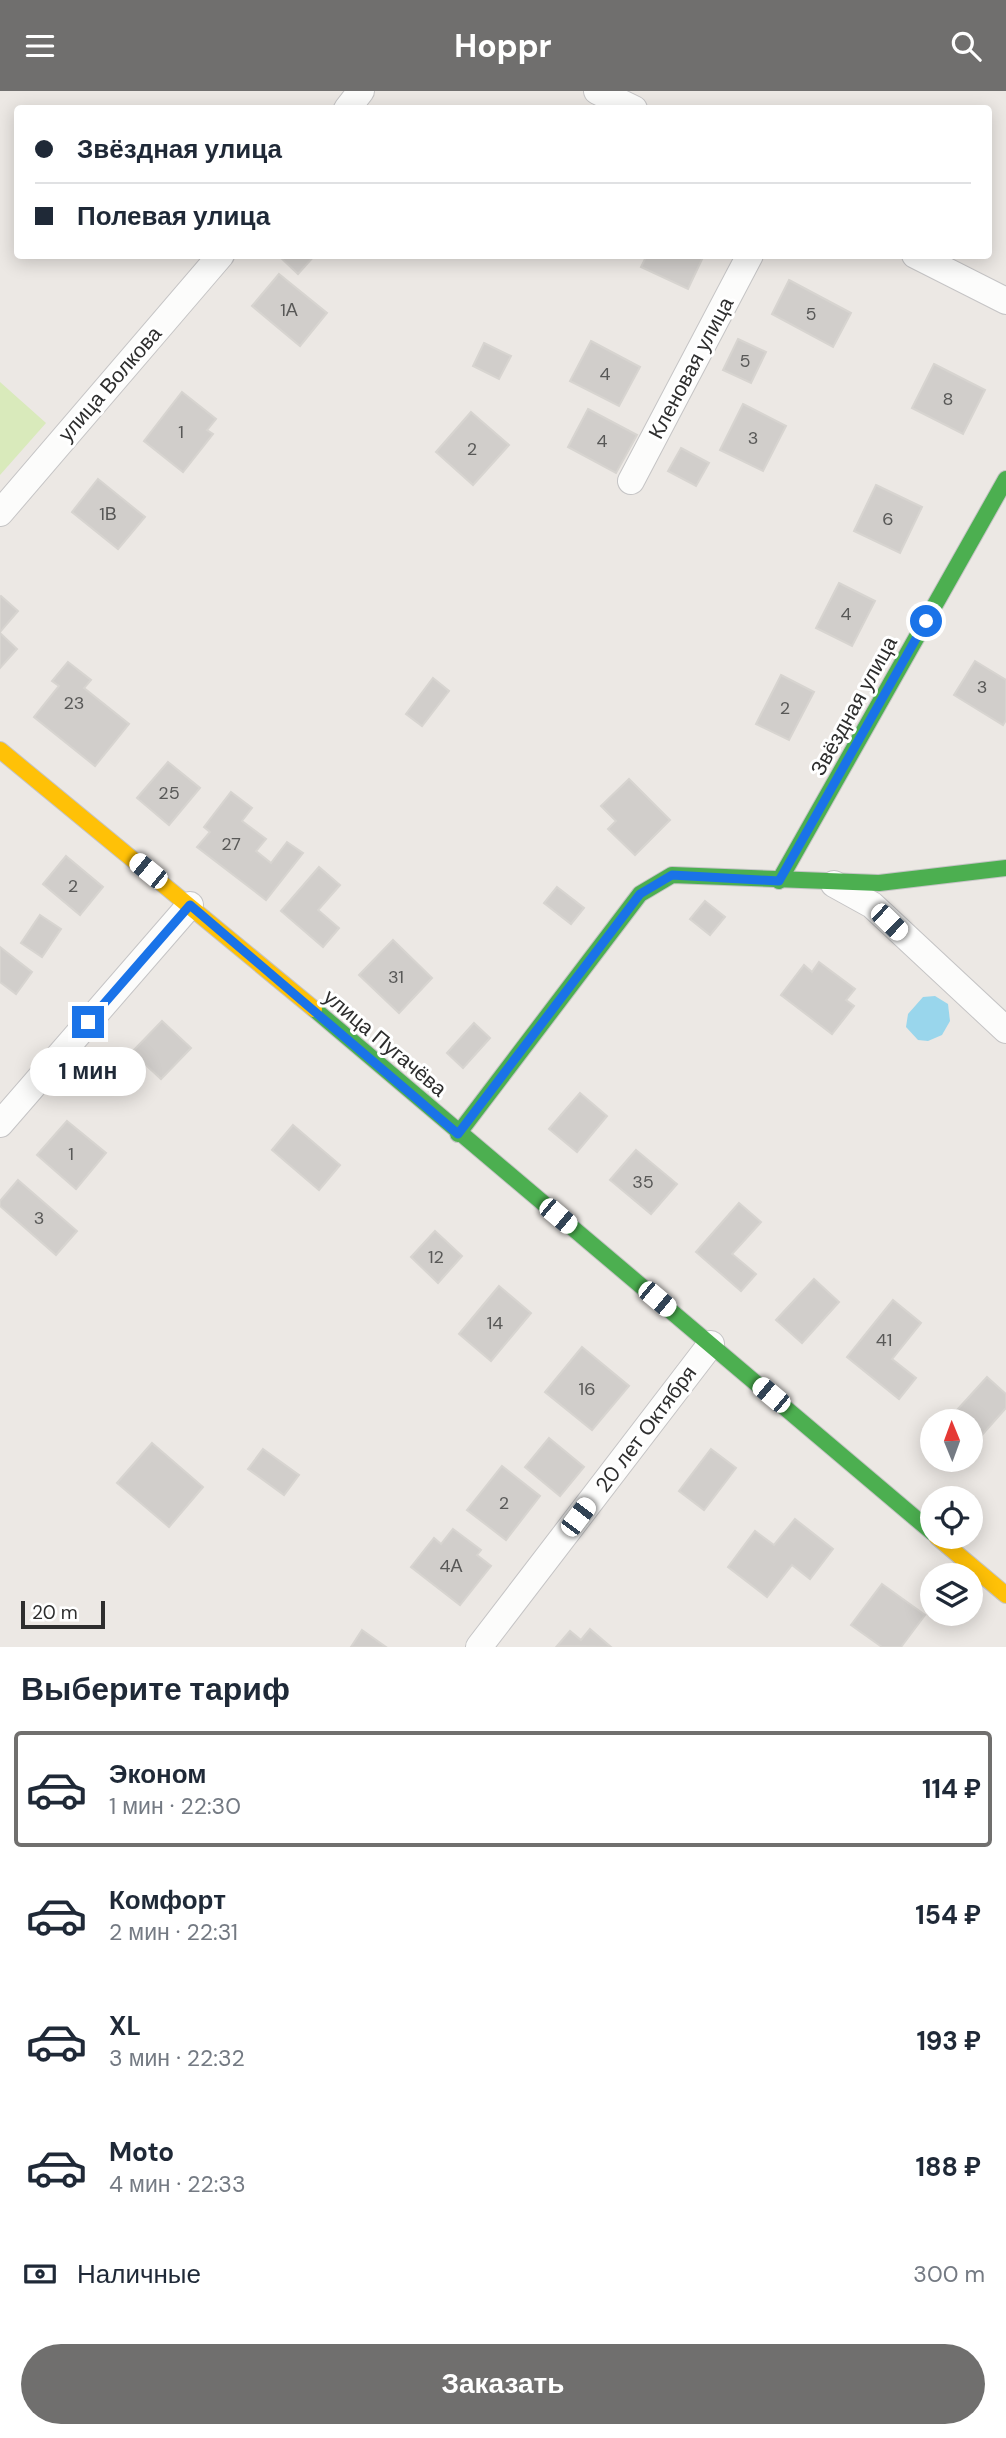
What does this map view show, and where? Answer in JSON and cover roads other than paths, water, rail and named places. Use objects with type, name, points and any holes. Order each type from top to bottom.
[{"type":"street","points":[[350,105],[362,91]]},
{"type":"street","points":[[597,91],[626,105]]},
{"type":"street","name":"улица Волкова","points":[[0,513],[218,259]]},
{"type":"street","name":"Кленовая улица","points":[[632,481],[748,259]]},
{"type":"street","points":[[923,259],[1006,301]]},
{"type":"street","name":"Звёздная улица","points":[[779,881],[1006,479]]},
{"type":"street","name":"улица Пугачёва","points":[[0,750],[190,905],[920,1522]]},
{"type":"street","points":[[458,1134],[640,894],[672,875],[879,883],[1006,869]]},
{"type":"street","points":[[830,882],[872,905],[1006,1030]]},
{"type":"street","points":[[0,1124],[190,905]]},
{"type":"street","name":"20 лет Октября","points":[[479,1647],[711,1344]]},
{"type":"street","points":[[951,1549],[1006,1595]]},
{"type":"water","points":[[935,996],[948,1004],[950,1021],[942,1035],[928,1041],[918,1040],[906,1027],[908,1014],[923,997]]}]
